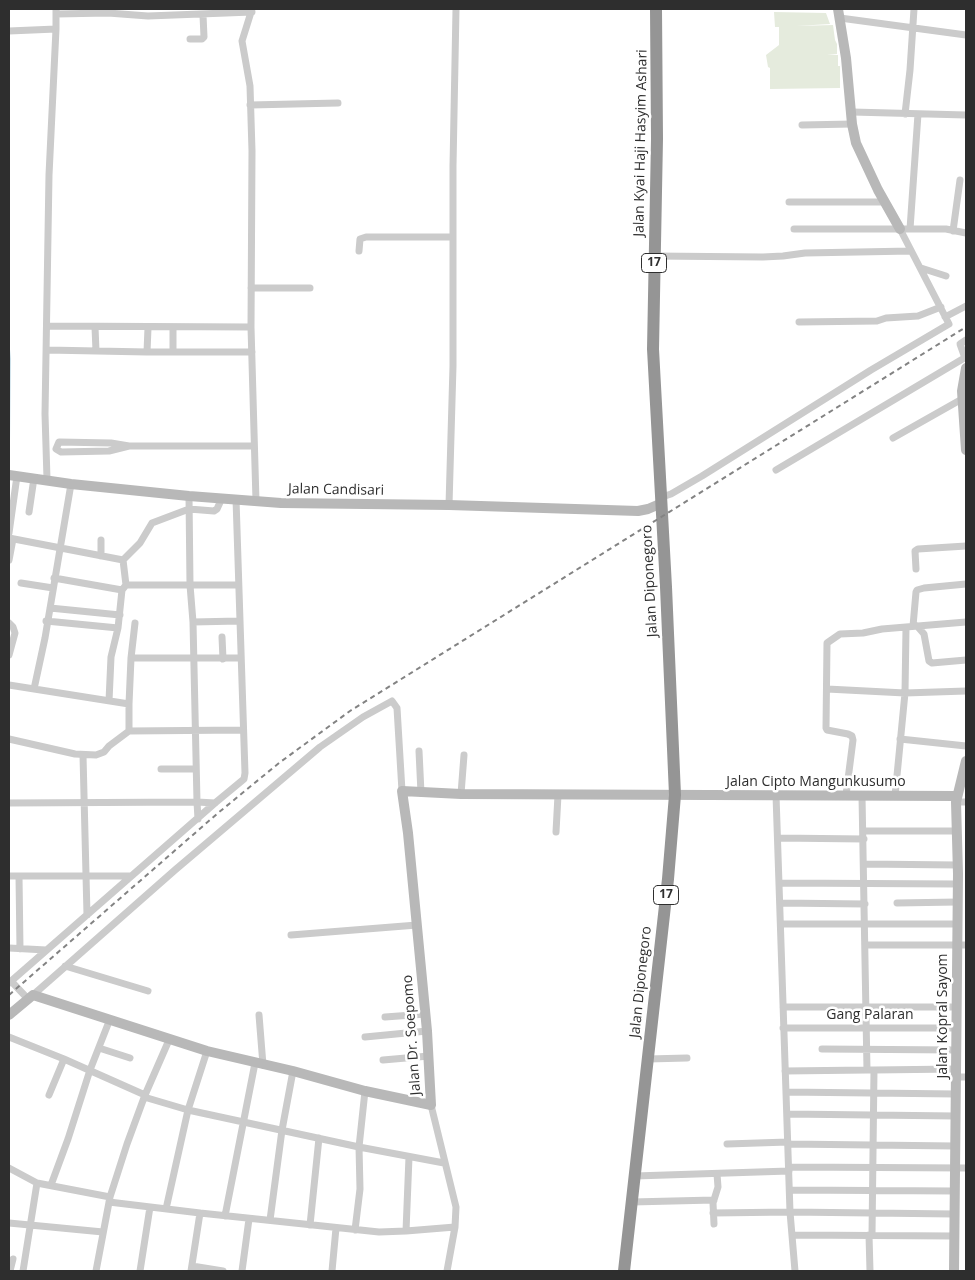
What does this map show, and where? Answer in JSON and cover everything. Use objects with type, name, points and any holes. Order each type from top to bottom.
[{"type":"highway","name":"Jalan Kyai Haji Hasyim Ashari","points":[[656,9],[657,140],[653,349],[662,517]]},
{"type":"highway","name":"Jalan Diponegoro","points":[[624,1271],[670,861],[675,795],[662,517]]},
{"type":"street","points":[[449,505],[453,366],[456,9]]},
{"type":"street","points":[[904,114],[910,70],[914,9]]},
{"type":"street","points":[[47,479],[45,414],[50,122],[56,12],[148,12],[203,15],[252,10],[242,41],[249,76],[252,151],[251,327],[256,501]]},
{"type":"street","points":[[905,229],[884,202],[858,148],[852,124],[839,13],[912,28],[966,35]]},
{"type":"street","points":[[190,40],[202,39],[204,36],[203,15]]},
{"type":"street","points":[[9,31],[56,29]]},
{"type":"street","points":[[250,105],[338,103]]},
{"type":"street","points":[[852,112],[966,115]]},
{"type":"street","points":[[662,500],[949,324],[911,251],[905,229],[918,114]]},
{"type":"street","points":[[802,125],[852,124]]},
{"type":"street","points":[[953,231],[960,180]]},
{"type":"street","points":[[789,202],[884,202]]},
{"type":"street","points":[[794,229],[946,229],[966,233]]},
{"type":"street","points":[[359,251],[360,239],[366,237],[453,237]]},
{"type":"street","points":[[654,256],[764,257],[785,256],[805,252],[911,251]]},
{"type":"street","points":[[921,268],[946,276]]},
{"type":"street","points":[[251,288],[310,288]]},
{"type":"street","points":[[945,316],[966,306]]},
{"type":"street","points":[[799,322],[878,321],[886,318],[918,316],[941,308]]},
{"type":"street","points":[[47,326],[148,328],[251,327]]},
{"type":"street","points":[[95,327],[96,351]]},
{"type":"street","points":[[173,327],[173,352]]},
{"type":"street","points":[[148,328],[148,352]]},
{"type":"street","points":[[966,340],[960,344],[966,361],[962,399],[966,450]]},
{"type":"street","points":[[47,350],[252,352]]},
{"type":"street","points":[[776,470],[966,361]]},
{"type":"street","points":[[893,438],[962,399]]},
{"type":"street","points":[[47,446],[56,446],[57,450],[61,452],[109,450],[129,446],[253,446]]},
{"type":"street","points":[[9,560],[13,475]]},
{"type":"street","name":"Jalan Candisari","points":[[13,475],[189,503],[222,498],[281,503],[449,505],[638,511],[648,509],[662,500]]},
{"type":"street","points":[[29,512],[34,478]]},
{"type":"street","points":[[34,689],[45,638],[46,621],[50,608],[71,484]]},
{"type":"street","points":[[30,997],[10,982],[215,803],[242,782],[246,776],[240,658],[236,499]]},
{"type":"street","points":[[109,701],[111,657],[118,628],[124,587],[123,560],[140,543],[152,523],[189,503],[198,819]]},
{"type":"street","points":[[10,537],[123,560]]},
{"type":"street","points":[[101,540],[101,556]]},
{"type":"street","points":[[916,569],[915,554],[917,550],[966,546]]},
{"type":"street","points":[[54,578],[124,587],[190,584],[238,585]]},
{"type":"street","points":[[20,583],[53,588]]},
{"type":"street","points":[[895,796],[916,591],[924,588],[966,584]]},
{"type":"street","points":[[50,608],[120,615]]},
{"type":"street","points":[[46,621],[118,628]]},
{"type":"street","points":[[192,622],[239,621]]},
{"type":"street","points":[[846,795],[852,736],[826,730],[827,643],[840,634],[966,622]]},
{"type":"street","points":[[9,623],[15,633],[9,655]]},
{"type":"street","points":[[129,731],[131,658],[135,623]]},
{"type":"street","points":[[912,627],[924,634],[929,661],[932,663],[966,660]]},
{"type":"street","points":[[222,636],[223,659]]},
{"type":"street","points":[[131,658],[240,658]]},
{"type":"street","points":[[9,685],[129,704]]},
{"type":"street","points":[[827,689],[905,693],[966,691]]},
{"type":"street","points":[[9,1015],[320,747],[363,717],[392,701],[397,708],[402,791],[461,794],[675,795]]},
{"type":"street","points":[[9,739],[83,755],[100,755],[129,731],[243,730]]},
{"type":"street","points":[[900,739],[966,746]]},
{"type":"street","points":[[419,751],[420,793]]},
{"type":"street","points":[[83,755],[87,915]]},
{"type":"street","points":[[461,794],[464,755]]},
{"type":"street","name":"Jalan Kopral Sayom","points":[[954,1271],[956,1094],[959,1075],[956,1050],[960,1023],[956,1007],[961,945],[957,924],[957,902],[960,874],[960,800],[966,761]]},
{"type":"street","points":[[161,769],[196,769]]},
{"type":"street","name":"Jalan Dr. Soepomo","points":[[30,997],[207,1051],[293,1071],[365,1091],[431,1105],[426,1014],[402,791]]},
{"type":"street","points":[[556,832],[558,795]]},
{"type":"street","name":"Jalan Cipto Mangunkusumo","points":[[675,795],[846,795],[960,800]]},
{"type":"street","points":[[776,795],[783,1028],[794,1271]]},
{"type":"street","points":[[862,796],[865,1007],[867,1049],[873,1093],[870,1271]]},
{"type":"street","points":[[9,803],[215,803]]},
{"type":"street","points":[[778,838],[960,834]]},
{"type":"street","points":[[864,864],[960,874]]},
{"type":"street","points":[[779,883],[864,883],[960,874]]},
{"type":"street","points":[[9,876],[131,876]]},
{"type":"street","points":[[19,876],[20,949]]},
{"type":"street","points":[[897,903],[957,902]]},
{"type":"street","points":[[780,903],[864,904]]},
{"type":"street","points":[[781,924],[957,924]]},
{"type":"street","points":[[291,935],[417,925]]},
{"type":"street","points":[[865,946],[961,945]]},
{"type":"street","points":[[9,948],[46,950]]},
{"type":"street","points":[[65,966],[148,991]]},
{"type":"street","points":[[783,1007],[956,1007]]},
{"type":"street","points":[[385,1017],[426,1014]]},
{"type":"street","points":[[225,1216],[242,1122],[259,1064],[259,1015]]},
{"type":"street","points":[[51,1185],[90,1070],[110,1020]]},
{"type":"street","name":"Gang Palaran","points":[[783,1028],[866,1028],[960,1023]]},
{"type":"street","points":[[365,1037],[427,1031]]},
{"type":"street","points":[[9,1037],[90,1070],[145,1096],[188,1110],[444,1163]]},
{"type":"street","points":[[96,1271],[110,1199],[127,1144],[169,1040]]},
{"type":"street","points":[[99,1048],[130,1058]]},
{"type":"street","points":[[822,1049],[956,1050]]},
{"type":"street","points":[[166,1209],[188,1110],[207,1051]]},
{"type":"street","points":[[383,1060],[429,1056]]},
{"type":"street","points":[[648,1059],[687,1058]]},
{"type":"street","points":[[49,1095],[64,1059]]},
{"type":"street","points":[[785,1071],[870,1070],[959,1075]]},
{"type":"street","points":[[270,1220],[282,1130],[293,1071]]},
{"type":"street","points":[[356,1230],[365,1091]]},
{"type":"street","points":[[786,1092],[956,1094]]},
{"type":"street","points":[[431,1105],[444,1163],[455,1198],[455,1227],[447,1271]]},
{"type":"street","points":[[787,1114],[956,1116]]},
{"type":"street","points":[[310,1225],[319,1138]]},
{"type":"street","points":[[727,1144],[788,1143],[956,1146]]},
{"type":"street","points":[[406,1232],[409,1157]]},
{"type":"street","points":[[9,1168],[37,1182],[150,1207],[379,1232],[406,1232],[455,1227]]},
{"type":"street","points":[[635,1176],[717,1174],[789,1169],[966,1168]]},
{"type":"street","points":[[714,1224],[714,1200],[718,1187],[717,1174]]},
{"type":"street","points":[[23,1271],[37,1182]]},
{"type":"street","points":[[790,1190],[954,1191]]},
{"type":"street","points":[[632,1202],[714,1200]]},
{"type":"street","points":[[140,1271],[150,1207]]},
{"type":"street","points":[[200,1213],[191,1269],[223,1271]]},
{"type":"street","points":[[714,1213],[954,1214]]},
{"type":"street","points":[[242,1271],[249,1219]]},
{"type":"street","points":[[9,1223],[103,1232]]},
{"type":"street","points":[[332,1271],[336,1228]]},
{"type":"street","points":[[792,1235],[954,1236]]},
{"type":"street","points":[[10,1271],[13,1259]]},
{"type":"shaded area","points":[[774,12],[826,13],[830,24],[796,26],[833,25],[837,54],[827,55],[838,55],[840,88],[770,89],[770,68],[768,67],[766,55],[779,45],[779,27],[775,27]]},
{"type":"waterway","points":[[9,310],[9,346]]},
{"type":"waterway","points":[[9,349],[9,442]]},
{"type":"railway","points":[[9,995],[218,813],[279,763],[350,711],[966,327]]}]
